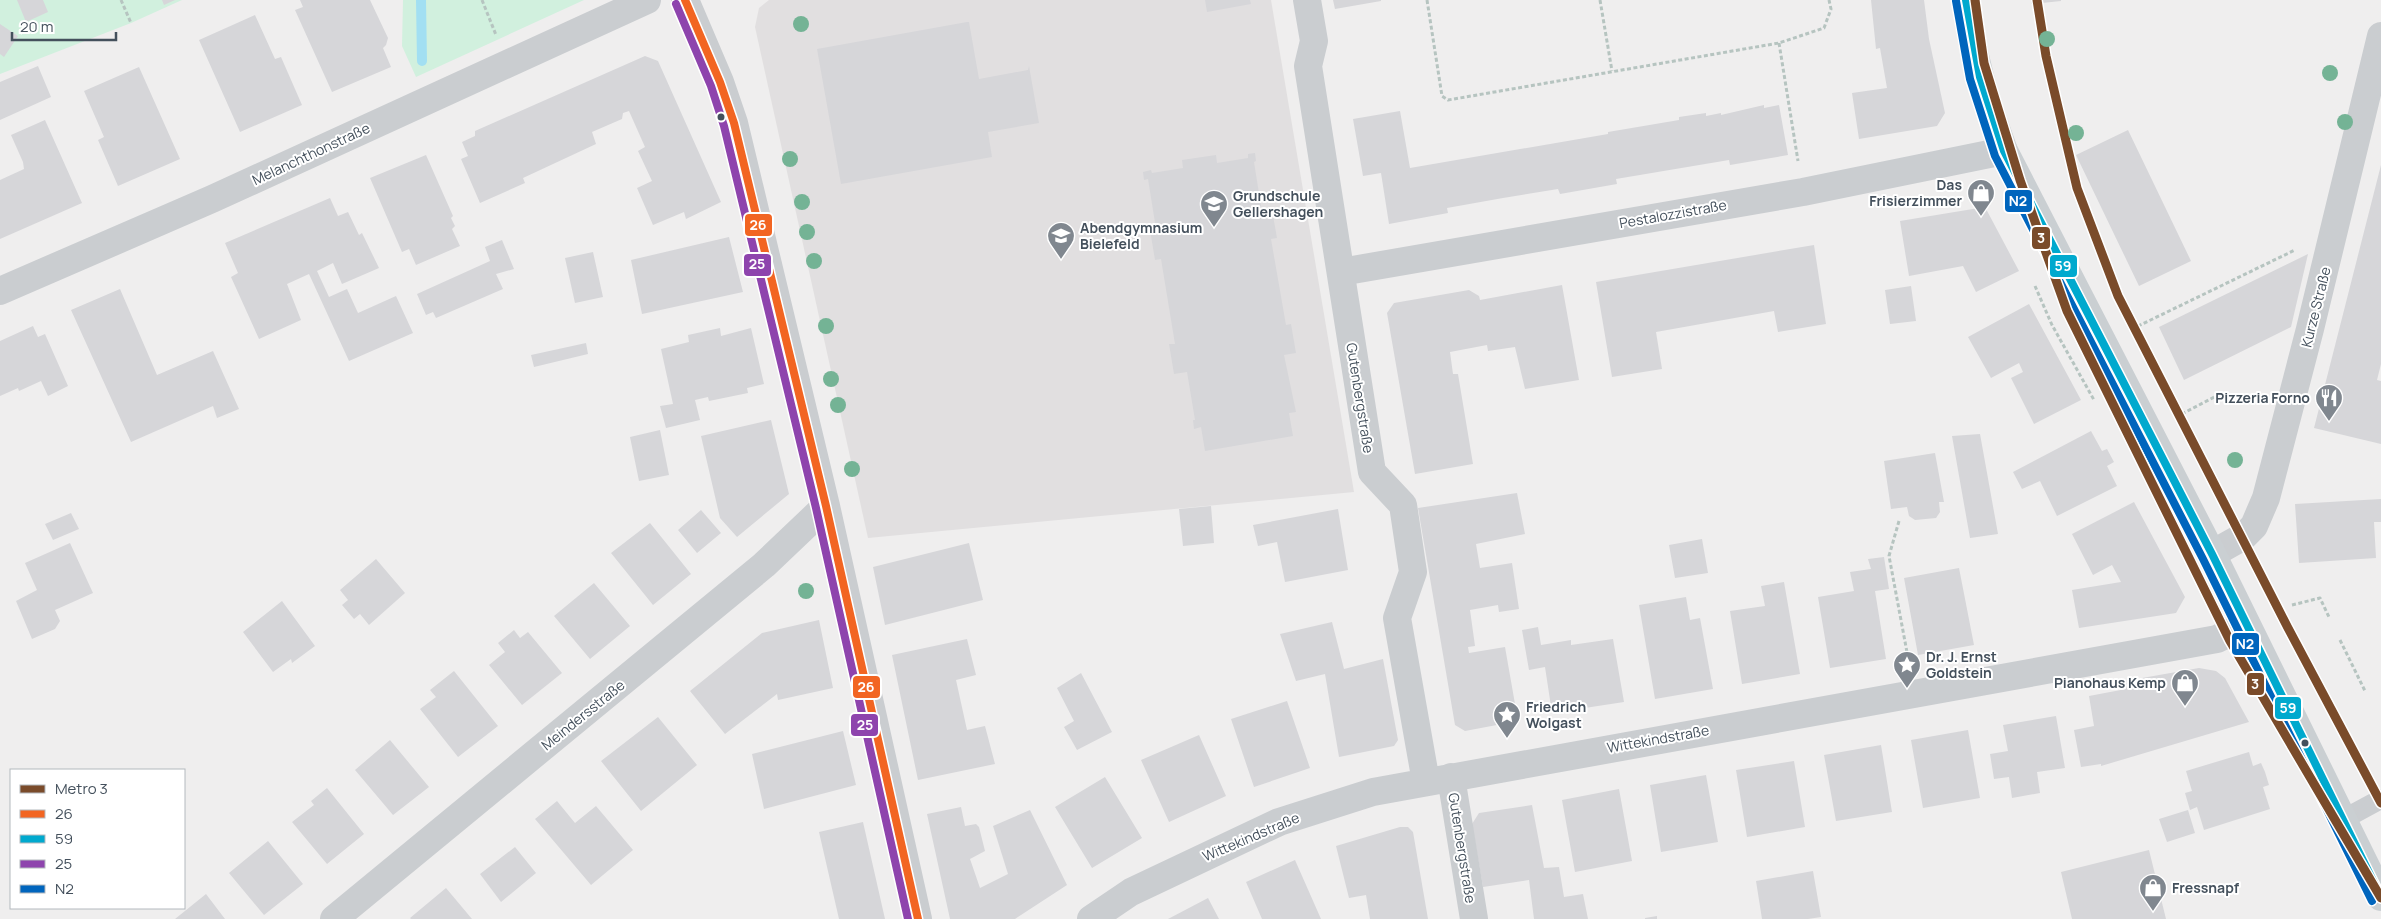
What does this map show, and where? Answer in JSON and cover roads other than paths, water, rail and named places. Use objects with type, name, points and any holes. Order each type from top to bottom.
[{"type":"main road","points":[[1966,0],[1982,91],[2004,151],[2212,554],[2381,897]]},
{"type":"street","name":"Melanchthonstraße","points":[[0,290],[212,199],[647,0]]},
{"type":"street","points":[[685,0],[720,82],[734,123],[826,506],[918,919]]},
{"type":"street","name":"Gutenbergstraße","points":[[1307,0],[1314,41],[1308,66],[1372,472],[1403,506],[1413,572],[1397,618],[1474,919]]},
{"type":"street","name":"Kurze Straße","points":[[2212,554],[2244,536],[2254,526],[2261,513],[2294,394],[2381,36]]},
{"type":"street","name":"Pestalozzistraße","points":[[1341,272],[1803,192],[2004,151]]},
{"type":"street","name":"Meindersstraße","points":[[334,919],[764,565],[826,506]]},
{"type":"street","name":"Wittekindstraße","points":[[1091,919],[1131,892],[1279,822],[1373,792],[2217,639],[2246,624]]},
{"type":"lane","points":[[2344,820],[2381,799]]},
{"type":"waterway","points":[[421,0],[422,61]]},
{"type":"metro line","name":"3","points":[[1975,0],[1984,63],[2020,180],[2067,311],[2230,641],[2381,898]]},
{"type":"metro line","name":"3","points":[[2037,0],[2046,56],[2077,188],[2118,296],[2288,628],[2381,803]]},
{"type":"place","name":"Das Frisierzimmer","points":[[1981,217]]},
{"type":"place","name":"Grundschule Gellershagen","points":[[1214,228]]},
{"type":"place","name":"Abendgymnasium Bielefeld","points":[[1061,260]]},
{"type":"place","name":"Pizzeria Forno","points":[[2329,422]]},
{"type":"place","name":"Dr. J. Ernst Goldstein","points":[[1907,689]]},
{"type":"place","name":"Pianohaus Kemp","points":[[2185,707]]},
{"type":"place","name":"Friedrich Wolgast","points":[[1507,739]]},
{"type":"place","name":"Fressnapf","points":[[2153,912]]}]
